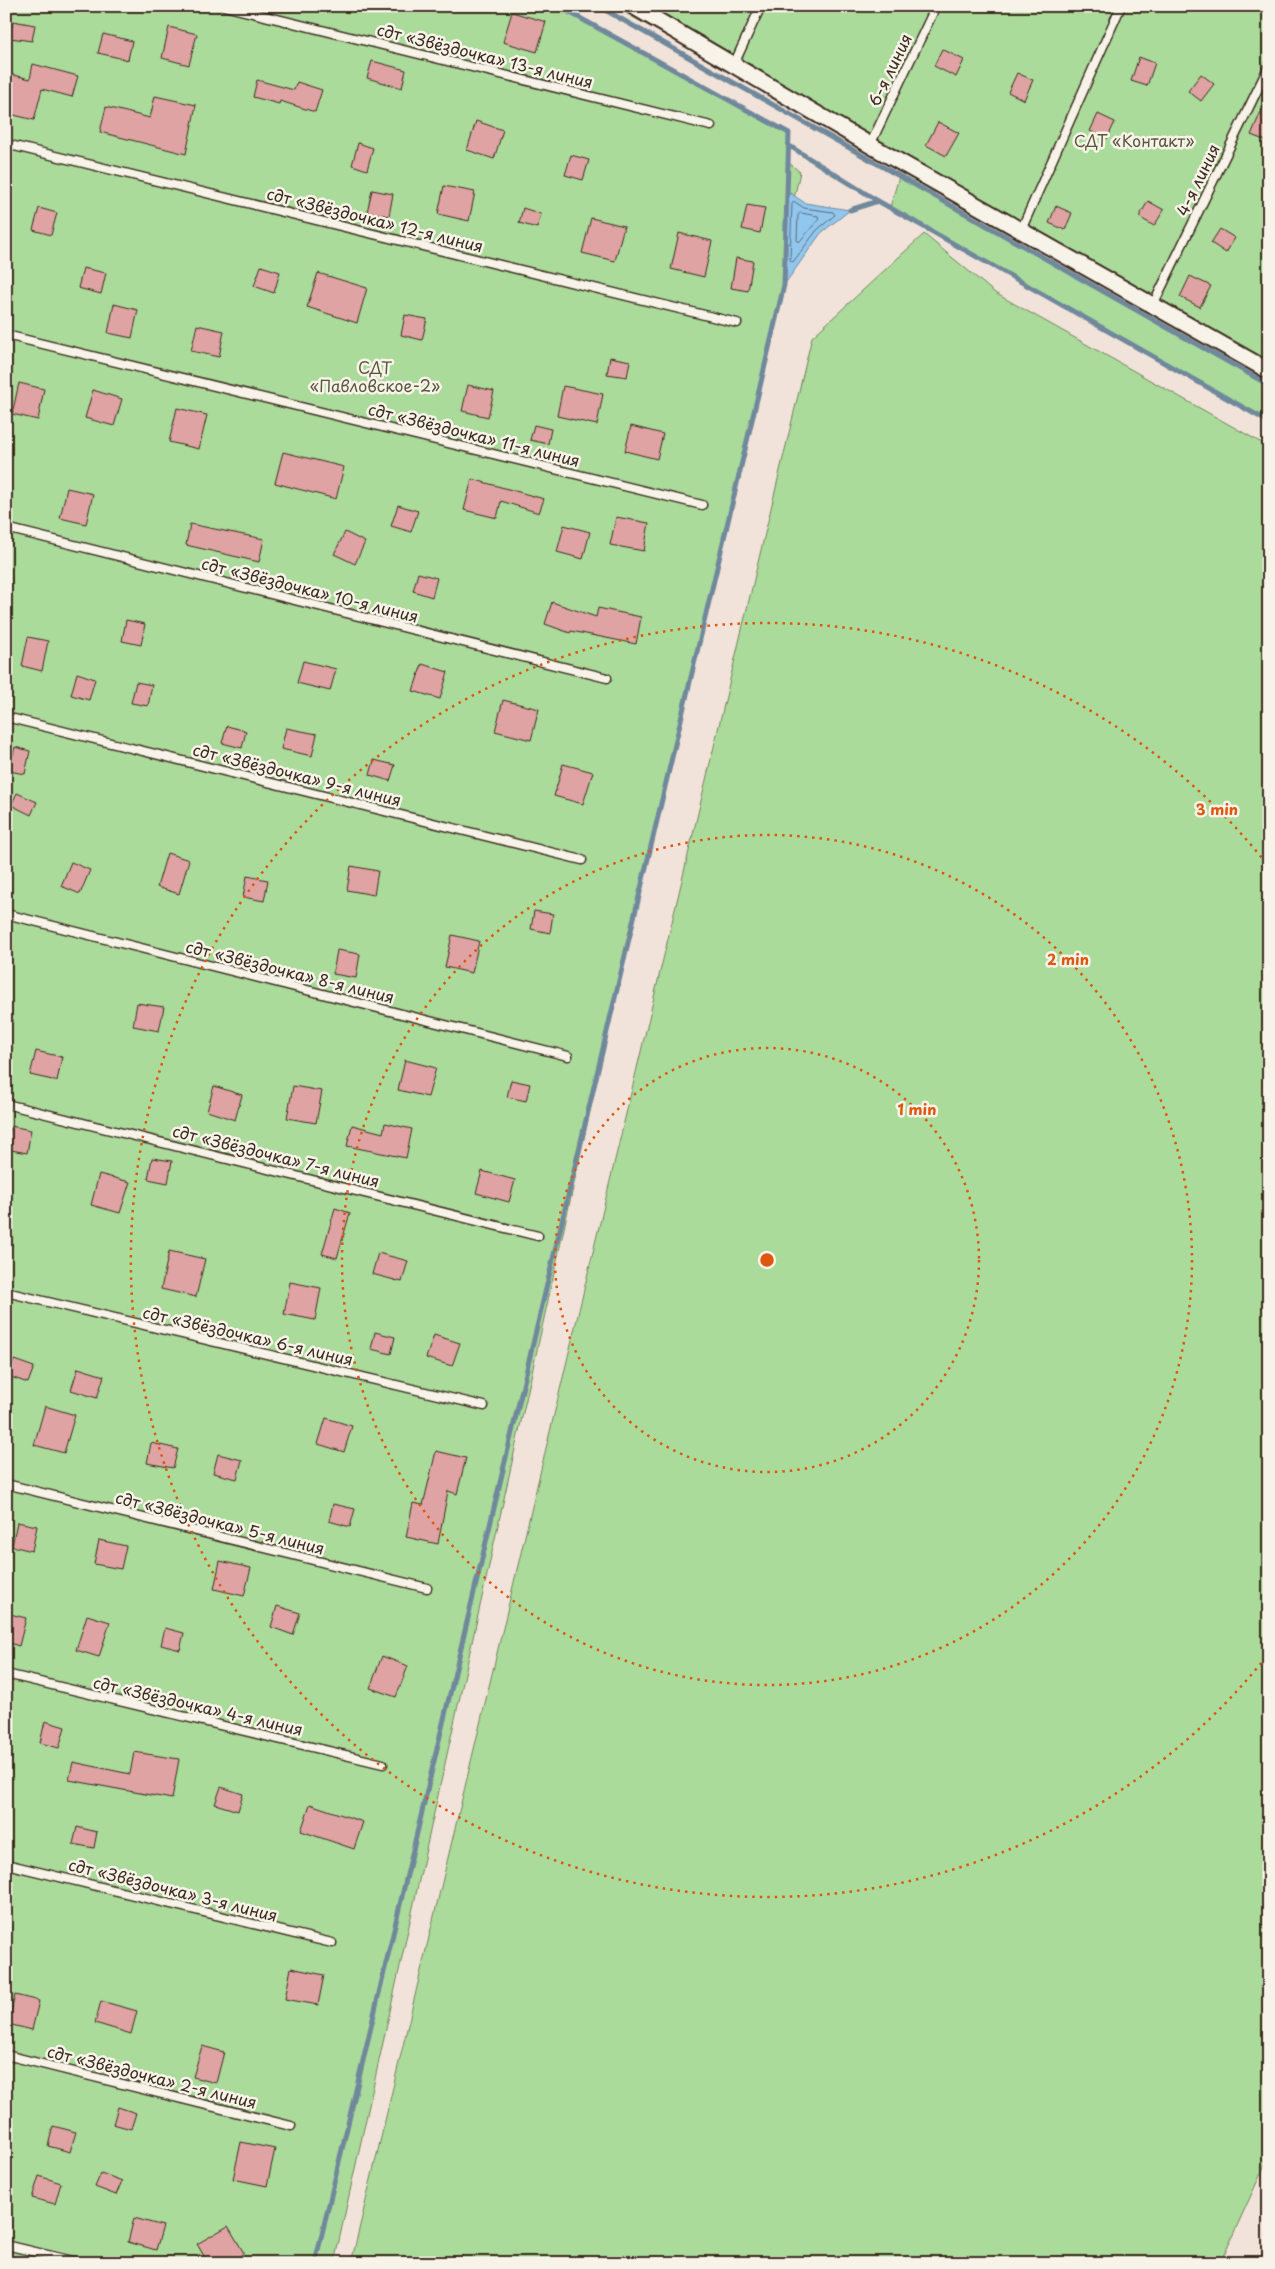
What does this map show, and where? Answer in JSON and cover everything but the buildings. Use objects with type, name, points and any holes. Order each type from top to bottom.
[{"type":"street","points":[[633,6],[652,11],[734,64],[870,145],[1269,371]]},
{"type":"lane","name":"сдт «Звёздочка» 13-я линия","points":[[224,6],[710,126]]},
{"type":"lane","points":[[734,64],[761,6]]},
{"type":"lane","name":"6-я линия","points":[[870,145],[936,6]]},
{"type":"lane","points":[[1021,230],[1121,6]]},
{"type":"lane","name":"4-я линия","points":[[1153,305],[1269,66]]},
{"type":"lane","name":"сдт «Звёздочка» 12-я линия","points":[[6,144],[737,323]]},
{"type":"lane","name":"сдт «Звёздочка» 11-я линия","points":[[6,334],[702,505]]},
{"type":"lane","name":"сдт «Звёздочка» 10-я линия","points":[[6,528],[607,678]]},
{"type":"lane","name":"сдт «Звёздочка» 9-я линия","points":[[6,717],[582,860]]},
{"type":"lane","name":"сдт «Звёздочка» 8-я линия","points":[[6,914],[568,1056]]},
{"type":"lane","name":"сдт «Звёздочка» 7-я линия","points":[[6,1104],[538,1236]]},
{"type":"lane","name":"сдт «Звёздочка» 6-я линия","points":[[6,1292],[484,1406]]},
{"type":"lane","name":"сдт «Звёздочка» 5-я линия","points":[[6,1484],[427,1588]]},
{"type":"lane","name":"сдт «Звёздочка» 4-я линия","points":[[6,1674],[383,1764]]},
{"type":"lane","name":"сдт «Звёздочка» 3-я линия","points":[[6,1864],[332,1943]]},
{"type":"lane","name":"сдт «Звёздочка» 2-я линия","points":[[6,2055],[291,2126]]},
{"type":"lane","points":[[6,2245],[81,2263]]},
{"type":"green space","name":"СДТ «Павловское-2»","points":[[6,6],[558,6],[789,133],[788,162],[800,172],[786,234],[784,285],[617,990],[334,2263],[6,2263]]},
{"type":"green space","name":"СДТ «Контакт»","points":[[613,6],[1269,6],[1269,373],[1263,370]]},
{"type":"green space","points":[[899,177],[1269,385],[1269,422],[890,207]]},
{"type":"green space","points":[[924,234],[995,293],[1269,447],[1269,2156],[1220,2263],[351,2263],[812,337]]},
{"type":"water","points":[[787,191],[805,203],[850,210],[821,233],[784,285]]},
{"type":"waterway","points":[[315,2263],[784,285],[789,133],[558,6]]},
{"type":"waterway","points":[[598,6],[1269,385]]},
{"type":"waterway","points":[[788,145],[878,201],[1269,422]]},
{"type":"waterway","points":[[850,210],[878,201]]},
{"type":"railway","points":[[1261,2263],[1269,2245]]}]
